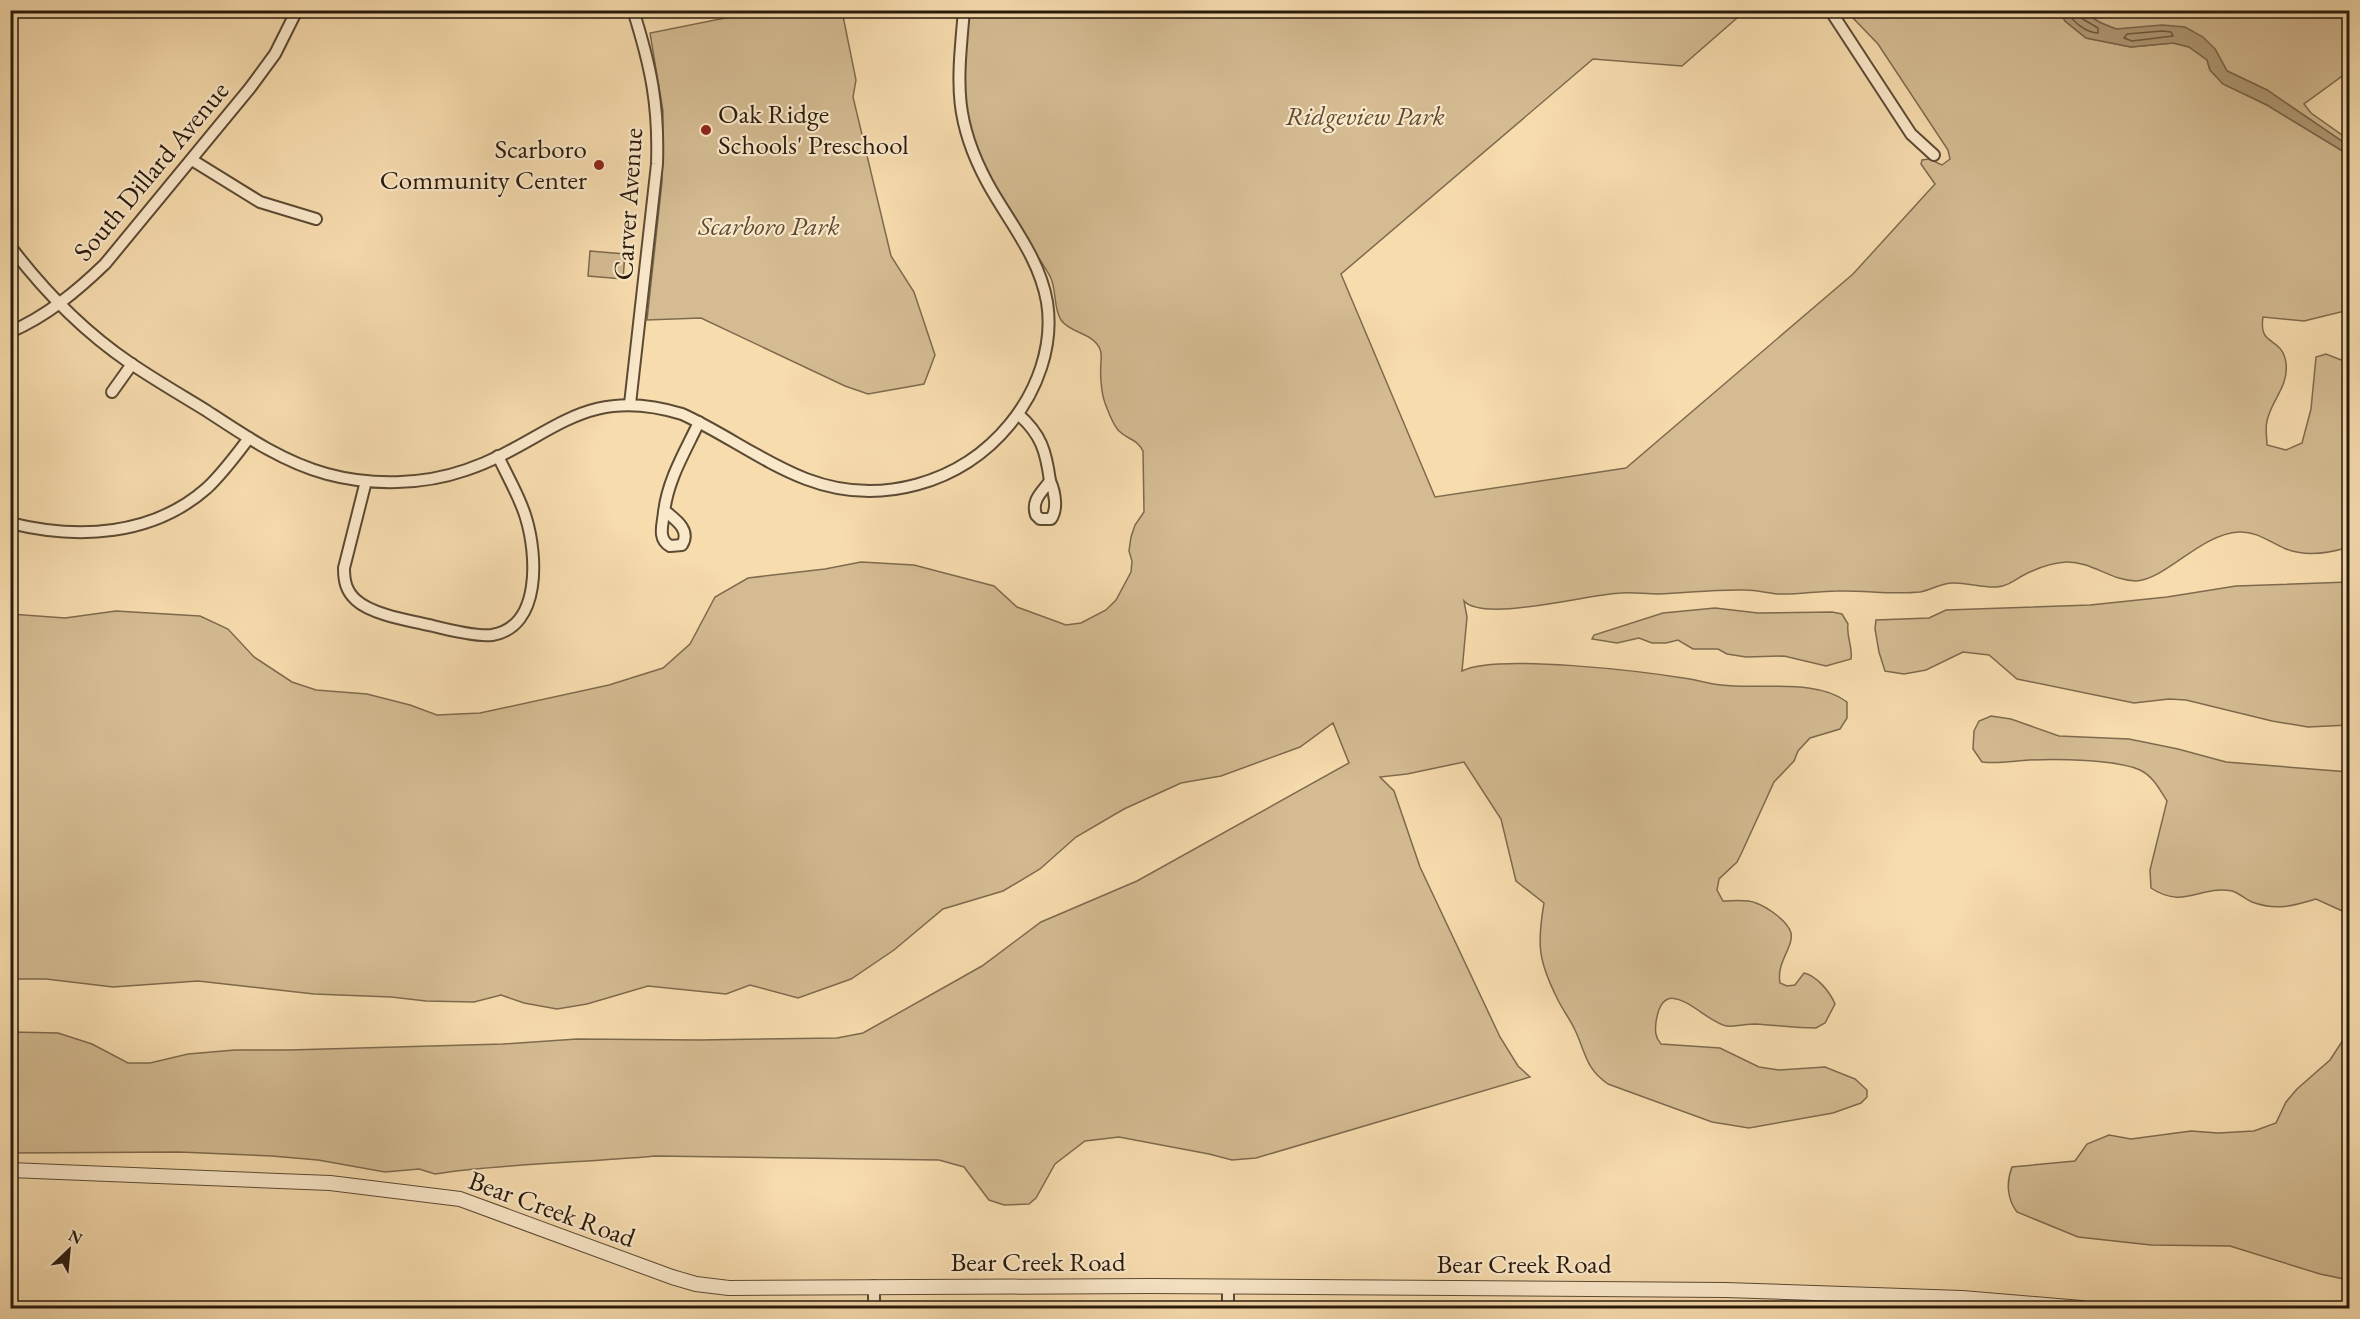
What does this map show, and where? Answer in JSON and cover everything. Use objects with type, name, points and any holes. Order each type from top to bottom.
[{"type":"street","points":[[10,19],[13,10]]},
{"type":"street","name":"South Dillard Avenue","points":[[10,332],[59,304],[105,264],[250,88],[274,54],[297,10]]},
{"type":"street","name":"Carver Avenue","points":[[630,404],[657,164],[658,130],[652,74],[633,10]]},
{"type":"street","points":[[10,246],[59,304],[91,334],[132,364],[249,438],[300,465],[329,474],[366,481],[407,481],[451,474],[498,456],[569,417],[586,411],[630,404],[664,408],[699,422],[805,478],[842,489],[873,491],[911,487],[949,473],[974,459],[997,440],[1018,414],[1035,384],[1045,353],[1048,333],[1047,305],[1041,279],[1033,261],[987,183],[968,141],[958,97],[958,62],[964,10]]},
{"type":"street","points":[[1830,10],[1911,134],[1934,155]]},
{"type":"street","points":[[192,160],[260,202],[316,219]]},
{"type":"street","points":[[112,392],[132,364]]},
{"type":"street","points":[[1018,414],[1031,425],[1041,440],[1050,481]]},
{"type":"street","points":[[665,511],[665,497],[670,480],[699,422]]},
{"type":"street","points":[[10,524],[69,532],[117,531],[146,524],[171,513],[202,492],[224,471],[249,438]]},
{"type":"street","points":[[366,481],[344,568],[347,590],[358,602],[399,617],[436,627],[493,635],[513,626],[524,614],[533,582],[532,544],[526,517],[498,456]]},
{"type":"street","name":"Bear Creek Road","points":[[10,1170],[330,1183],[460,1199],[665,1275],[696,1284],[738,1288],[874,1286],[1737,1290],[1962,1298],[2082,1308]]},
{"type":"street","points":[[874,1286],[874,1308]]},
{"type":"street","points":[[1228,1287],[1228,1308]]},
{"type":"green space","name":"Scarboro Park","points":[[760,11],[842,11],[856,80],[853,97],[891,256],[914,292],[935,355],[924,384],[868,394],[845,386],[701,318],[647,320],[662,182],[663,111],[650,33]]},
{"type":"green space","name":"Ridgeview Park","points":[[970,11],[1745,11],[1682,66],[1593,59],[1341,274],[1435,497],[1626,468],[1853,274],[1935,184],[1921,164],[1922,160],[1929,159],[1942,165],[1950,159],[1948,150],[1878,44],[1849,11],[2060,11],[2065,21],[2086,38],[2131,47],[2173,43],[2189,47],[2207,60],[2210,70],[2223,84],[2267,105],[2349,155],[2349,310],[2304,321],[2263,317],[2262,327],[2267,338],[2284,354],[2286,363],[2285,379],[2267,421],[2267,445],[2286,450],[2302,443],[2311,409],[2316,357],[2326,354],[2349,363],[2349,547],[2326,552],[2302,553],[2286,549],[2258,535],[2239,532],[2211,540],[2160,573],[2136,581],[2118,578],[2084,565],[2066,562],[2037,569],[2001,586],[1951,583],[1910,593],[1830,591],[1777,594],[1734,590],[1658,594],[1626,593],[1538,606],[1492,609],[1475,607],[1464,601],[1467,617],[1462,671],[1480,666],[1506,664],[1572,666],[1669,676],[1721,685],[1804,687],[1820,690],[1847,702],[1847,718],[1840,729],[1810,738],[1798,751],[1794,761],[1774,782],[1737,862],[1719,879],[1717,890],[1723,901],[1756,903],[1782,919],[1789,928],[1791,938],[1780,968],[1780,983],[1787,986],[1795,985],[1804,973],[1818,981],[1835,1004],[1825,1023],[1816,1028],[1755,1024],[1727,1026],[1676,999],[1667,999],[1660,1007],[1656,1022],[1657,1036],[1661,1044],[1720,1048],[1759,1067],[1779,1070],[1825,1067],[1855,1079],[1867,1090],[1867,1097],[1861,1103],[1833,1113],[1749,1128],[1712,1122],[1608,1084],[1600,1078],[1590,1066],[1575,1030],[1546,973],[1540,941],[1544,903],[1516,881],[1501,819],[1464,762],[1380,777],[1394,791],[1420,867],[1500,1037],[1518,1066],[1530,1077],[1256,1158],[1232,1160],[1119,1137],[1085,1141],[1055,1164],[1036,1198],[1029,1204],[1004,1205],[989,1200],[964,1167],[939,1160],[655,1156],[435,1174],[419,1169],[385,1172],[318,1160],[272,1156],[179,1152],[11,1153],[11,1032],[58,1033],[92,1044],[128,1063],[150,1063],[188,1054],[235,1050],[503,1044],[577,1039],[837,1038],[863,1033],[982,966],[1041,922],[1137,881],[1349,763],[1333,723],[1300,747],[1221,776],[1181,783],[1124,809],[1076,837],[1040,869],[1003,891],[943,909],[894,950],[851,979],[798,998],[750,985],[726,994],[648,986],[587,1004],[557,1009],[524,1003],[501,995],[474,1002],[426,1001],[391,997],[314,994],[198,981],[113,987],[46,979],[11,979],[11,614],[65,618],[116,611],[200,616],[228,629],[254,657],[292,682],[316,690],[367,694],[410,705],[437,715],[480,713],[609,685],[663,668],[690,644],[715,597],[748,578],[825,569],[861,562],[914,565],[994,586],[1017,607],[1066,625],[1081,623],[1106,610],[1116,600],[1131,572],[1132,561],[1129,551],[1131,537],[1135,525],[1144,512],[1143,451],[1138,444],[1119,431],[1108,410],[1103,394],[1100,349],[1092,339],[1065,325],[1061,320],[1050,276],[989,178],[979,157],[967,115],[964,88],[965,50]]},
{"type":"green space","points":[[2081,11],[2349,11],[2349,71],[2304,104],[2311,113],[2349,140],[2349,146],[2267,90],[2227,71],[2215,49],[2137,28],[2116,29]]},
{"type":"green space","points":[[590,251],[625,254],[623,279],[588,276]]},
{"type":"green space","points":[[2349,582],[2349,725],[2308,727],[2272,721],[2186,700],[2169,699],[2134,703],[2017,679],[1989,655],[1963,652],[1926,670],[1904,674],[1885,671],[1875,629],[1876,620],[1929,618],[1946,610],[2090,605],[2167,597],[2236,586]]},
{"type":"green space","points":[[1715,608],[1758,613],[1832,612],[1842,614],[1848,624],[1851,659],[1826,666],[1784,656],[1746,657],[1727,654],[1718,649],[1693,649],[1678,640],[1652,643],[1639,638],[1617,643],[1592,639],[1594,635],[1663,613]]},
{"type":"green space","points":[[1991,716],[2011,719],[2059,736],[2129,739],[2226,762],[2349,772],[2349,914],[2316,899],[2277,907],[2252,902],[2232,891],[2210,891],[2173,897],[2151,888],[2150,870],[2167,801],[2152,780],[2145,773],[2129,766],[2086,760],[1982,762],[1973,749],[1974,731],[1979,721]]},
{"type":"green space","points":[[2349,1031],[2349,1280],[2320,1274],[2230,1246],[2151,1245],[2078,1237],[2017,1212],[2011,1202],[2009,1179],[2012,1167],[2075,1161],[2087,1144],[2109,1135],[2131,1139],[2191,1131],[2218,1133],[2254,1131],[2276,1123],[2286,1102],[2297,1089],[2330,1060]]},
{"type":"water","points":[[2060,11],[2081,11],[2116,29],[2162,25],[2185,27],[2203,37],[2215,49],[2227,71],[2267,90],[2349,146],[2349,155],[2267,105],[2223,84],[2210,70],[2207,60],[2189,47],[2173,43],[2131,47],[2086,38],[2065,21]]},
{"type":"place","name":"Oak Ridge Schools' Preschool","points":[[706,130]]},
{"type":"place","name":"Scarboro Community Center","points":[[599,165]]}]
